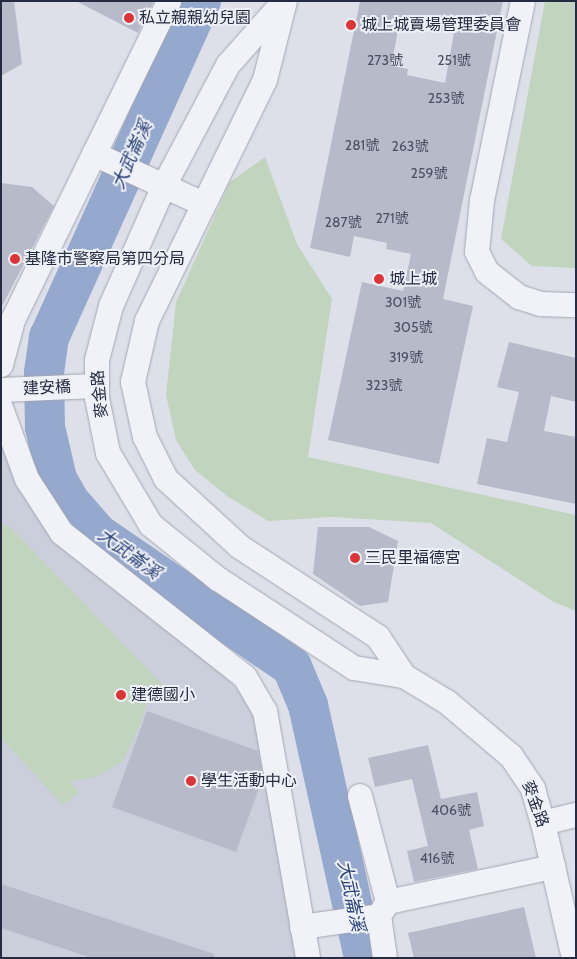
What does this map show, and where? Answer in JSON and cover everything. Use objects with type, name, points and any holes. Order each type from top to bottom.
[{"type":"street","points":[[1,365],[13,320],[168,1]]},
{"type":"street","name":"麥金路","points":[[284,1],[228,65],[164,186],[111,306],[88,386],[108,453],[151,524],[218,579],[354,668],[404,676],[462,713],[511,756],[533,789],[543,823],[574,958]]},
{"type":"street","name":"麥金路","points":[[284,1],[265,80],[203,204],[145,330],[133,382],[145,437],[166,479],[240,547],[378,637],[404,676]]},
{"type":"street","points":[[523,1],[482,200],[477,252],[487,272],[519,297],[540,304],[576,305]]},
{"type":"street","points":[[94,154],[203,204]]},
{"type":"street","name":"建安橋","points":[[8,390],[88,386]]},
{"type":"street","points":[[1,408],[27,479],[62,533],[245,677],[265,711],[308,958]]},
{"type":"street","points":[[360,796],[383,909],[385,958]]},
{"type":"street","points":[[543,823],[576,815]]},
{"type":"street","points":[[302,926],[383,909],[553,867]]},
{"type":"shaded area","name":"建德國小","points":[[1,420],[23,484],[216,665],[267,724],[320,958],[1,958]]},
{"type":"green space","points":[[545,1],[576,1],[576,268],[532,266],[501,239]]},
{"type":"green space","points":[[265,157],[297,244],[332,299],[308,457],[576,515],[576,611],[554,602],[431,523],[332,517],[268,521],[227,496],[195,470],[176,440],[166,395],[176,302],[230,182]]},
{"type":"green space","points":[[1,522],[10,527],[166,688],[151,704],[147,700],[141,723],[122,762],[95,777],[70,781],[79,792],[63,805],[1,738]]},
{"type":"building","points":[[1,1],[14,1],[22,64],[1,76]]},
{"type":"building","name":"私立親親幼兒園","points":[[76,1],[154,1],[138,33]]},
{"type":"building","points":[[360,1],[503,1],[443,299],[473,306],[439,464],[328,440],[362,282],[403,291],[411,254],[386,249],[387,243],[354,236],[350,257],[310,248]],"holes":[[[400,21],[454,33],[445,83],[407,75],[408,69],[391,66]]]},
{"type":"building","name":"基隆市警察局第四分局","points":[[1,183],[32,187],[54,206],[1,308]]},
{"type":"building","points":[[509,342],[576,358],[576,402],[551,396],[544,431],[576,437],[576,504],[477,484],[487,438],[507,442],[519,392],[497,387]]},
{"type":"building","name":"三民里福德宮","points":[[318,527],[369,527],[398,541],[388,602],[360,606],[313,574]]},
{"type":"building","name":"學生活動中心","points":[[147,711],[258,751],[263,777],[236,852],[112,807]]},
{"type":"building","points":[[428,745],[441,799],[477,792],[484,826],[469,830],[478,869],[414,882],[407,851],[428,846],[412,779],[375,787],[368,758]]},
{"type":"building","points":[[1,884],[214,954],[214,958],[92,958],[1,928]]},
{"type":"building","points":[[524,907],[536,958],[414,958],[408,933]]},
{"type":"waterway","name":"大武崙溪","points":[[201,1],[49,337],[44,372],[45,427],[57,479],[70,502],[98,534],[292,667],[308,705],[364,958]]},
{"type":"place","name":"私立親親幼兒園","points":[[129,18]]},
{"type":"place","name":"城上城賣場管理委員會","points":[[351,25]]},
{"type":"place","name":"基隆市警察局第四分局","points":[[15,259]]},
{"type":"place","name":"城上城","points":[[379,279]]},
{"type":"place","name":"三民里福德宮","points":[[355,558]]},
{"type":"place","name":"建德國小","points":[[121,695]]},
{"type":"place","name":"學生活動中心","points":[[191,781]]}]
